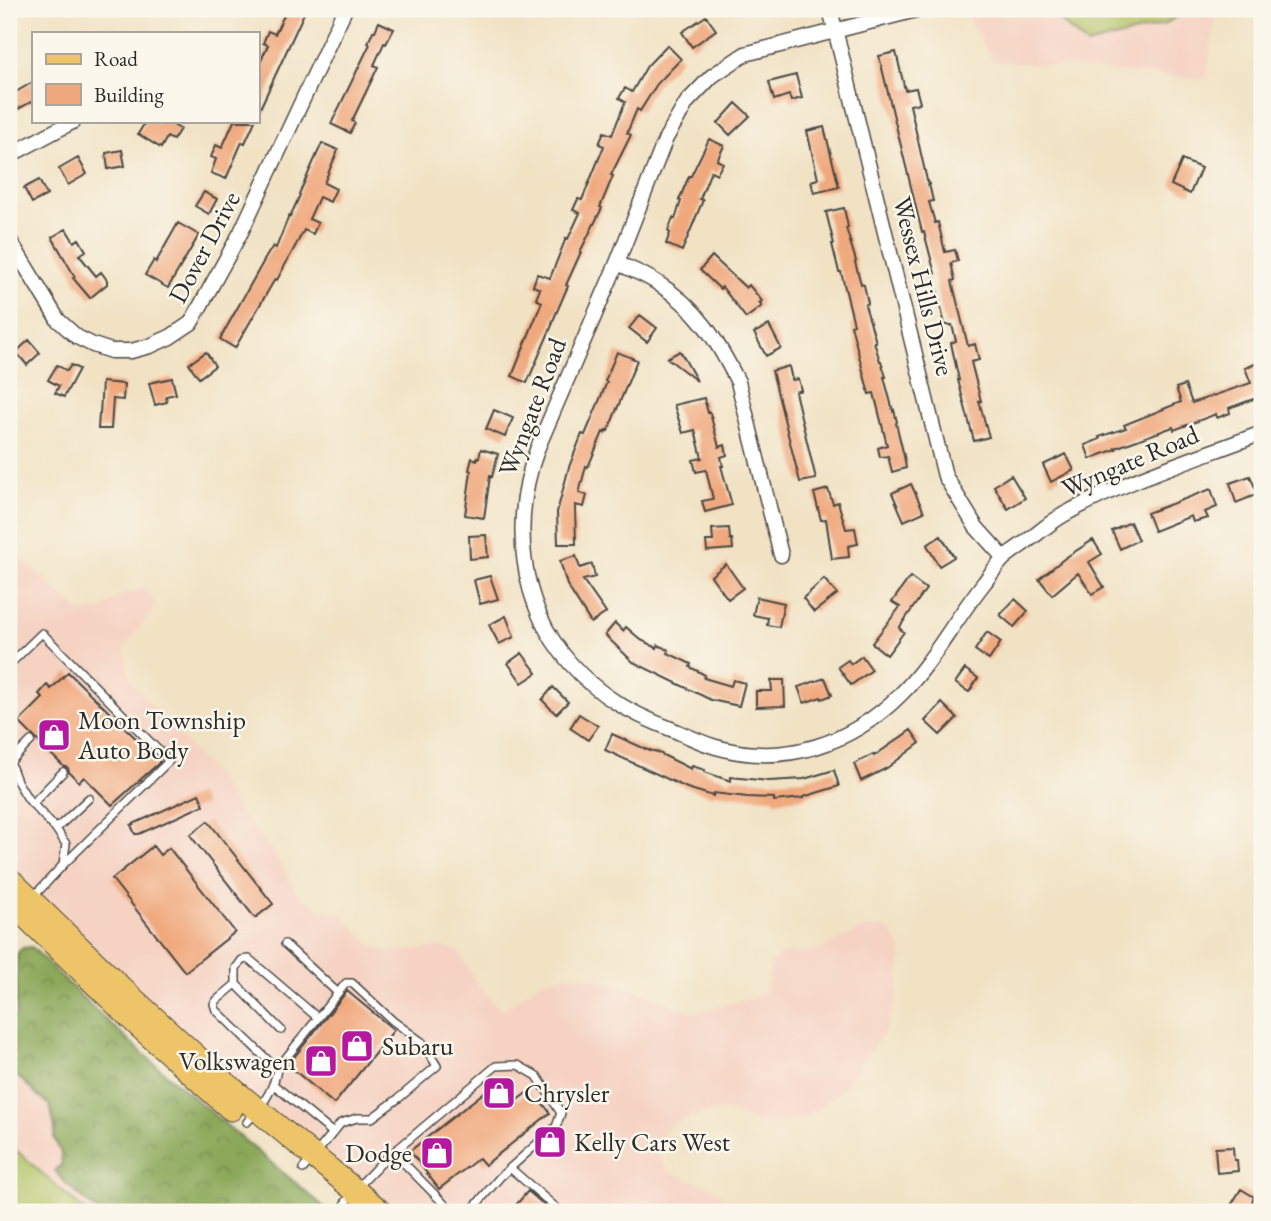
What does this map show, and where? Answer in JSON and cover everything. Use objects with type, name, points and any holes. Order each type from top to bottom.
[{"type":"main road","points":[[9,880],[19,900],[140,1027],[253,1116],[352,1202],[381,1212]]},
{"type":"street","name":"Dover Drive","points":[[9,239],[58,320],[77,337],[93,345],[111,351],[131,351],[170,337],[191,323],[241,232],[345,9]]},
{"type":"street","name":"Wessex Hills Drive","points":[[831,9],[945,476],[976,527],[1004,558]]},
{"type":"street","name":"Wyngate Road","points":[[920,9],[745,54],[703,85],[687,103],[666,138],[617,263],[538,447],[528,478],[522,516],[525,568],[536,609],[560,652],[586,681],[614,702],[716,747],[762,754],[792,753],[820,746],[849,734],[875,717],[901,694],[924,668],[963,610],[1004,558],[1062,516],[1096,498],[1262,433]]},
{"type":"street","points":[[9,158],[72,122]]},
{"type":"street","points":[[617,263],[656,282],[692,309],[712,334],[738,382],[781,555]]},
{"type":"lane","points":[[9,665],[42,633],[169,761],[63,865],[19,900]]},
{"type":"lane","points":[[31,741],[9,761],[17,781],[32,804],[57,830],[66,844],[63,865]]},
{"type":"lane","points":[[32,804],[63,772]]},
{"type":"lane","points":[[57,830],[89,798]]},
{"type":"lane","points":[[285,944],[338,993]]},
{"type":"lane","points":[[281,1030],[236,984],[236,968],[243,960],[250,959],[318,1018]]},
{"type":"lane","points":[[253,1116],[274,1085],[277,1069],[346,983],[352,983],[393,1021],[422,1042],[437,1066],[372,1118],[357,1118],[341,1123],[308,1163]]},
{"type":"lane","points":[[236,984],[217,1000],[216,1010],[277,1069]]},
{"type":"lane","points":[[352,1202],[381,1163],[496,1066],[518,1065],[537,1076],[561,1113],[556,1127],[500,1177],[470,1212]]},
{"type":"lane","points":[[274,1085],[333,1133]]},
{"type":"lane","points":[[394,1153],[452,1212]]},
{"type":"lane","points":[[510,1168],[561,1212]]},
{"type":"shaded area","points":[[963,9],[1217,9],[1206,79],[993,61]]},
{"type":"shaded area","points":[[9,547],[80,612],[101,610],[120,596],[142,589],[151,595],[156,606],[124,648],[130,680],[220,781],[238,811],[275,854],[296,892],[324,911],[341,914],[372,947],[394,951],[440,947],[458,950],[479,987],[502,1011],[543,980],[566,975],[593,978],[644,992],[696,1013],[762,995],[766,991],[771,964],[781,954],[816,952],[864,928],[883,927],[892,933],[902,951],[896,1001],[882,1036],[839,1092],[812,1113],[786,1122],[754,1122],[727,1110],[689,1117],[668,1127],[662,1137],[658,1154],[668,1172],[712,1187],[743,1212],[381,1212],[9,879]]},
{"type":"shaded area","points":[[9,972],[132,1094],[209,1212],[9,1212]]},
{"type":"green space","points":[[1066,9],[1189,9],[1163,25],[1087,45],[1059,20]]},
{"type":"green space","points":[[32,947],[150,1059],[330,1212],[98,1212],[62,1180],[55,1170],[62,1164],[61,1153],[54,1138],[55,1128],[50,1105],[20,1078],[9,1075],[9,1021],[16,1015],[17,954],[22,948]]},
{"type":"green space","points":[[9,1144],[86,1212],[9,1212]]},
{"type":"building","points":[[287,9],[306,9],[259,111],[259,65],[268,45],[263,43],[268,31],[275,34]]},
{"type":"building","points":[[706,16],[716,30],[692,47],[682,32]]},
{"type":"building","points":[[379,22],[394,29],[374,65],[378,67],[352,121],[355,123],[350,133],[331,124]]},
{"type":"building","points":[[667,45],[681,59],[657,84],[640,111],[637,109],[627,133],[631,135],[611,175],[613,176],[600,207],[602,208],[580,252],[527,383],[512,376],[542,302],[536,299],[540,289],[533,286],[537,274],[550,278],[566,238],[568,239],[580,213],[573,210],[578,199],[582,200],[604,146],[599,144],[604,132],[612,135],[625,102],[619,98],[625,88],[632,92],[647,66]]},
{"type":"building","points":[[896,52],[905,90],[916,88],[920,103],[910,105],[933,201],[929,202],[935,223],[938,222],[945,252],[955,250],[958,261],[951,263],[955,280],[952,281],[968,346],[975,344],[979,360],[971,362],[989,437],[974,441],[951,343],[956,341],[952,325],[945,325],[935,274],[922,232],[879,56]]},
{"type":"building","points":[[796,75],[802,98],[791,101],[789,95],[774,100],[769,82]]},
{"type":"building","points":[[32,83],[32,102],[9,114],[9,96]]},
{"type":"building","points":[[736,103],[750,116],[730,135],[718,123]]},
{"type":"building","points":[[145,122],[156,125],[158,122],[168,122],[180,129],[173,140],[167,137],[161,148],[138,134]]},
{"type":"building","points":[[234,122],[255,122],[245,143],[242,142],[226,179],[211,173],[216,159],[211,157],[216,145],[222,148]]},
{"type":"building","points":[[824,127],[839,187],[814,193],[811,181],[818,179],[807,131]]},
{"type":"building","points":[[709,139],[724,146],[717,160],[723,163],[717,174],[711,171],[700,199],[703,200],[682,251],[666,244],[670,233],[668,231],[673,218],[675,219],[689,176]]},
{"type":"building","points":[[322,143],[338,150],[324,183],[336,189],[330,202],[319,197],[309,219],[318,223],[313,234],[304,230],[235,348],[220,339],[266,257],[273,246],[276,248]]},
{"type":"building","points":[[122,150],[125,166],[108,169],[106,153]]},
{"type":"building","points":[[78,158],[87,174],[68,185],[59,169]]},
{"type":"building","points":[[1182,160],[1201,168],[1190,194],[1171,185]]},
{"type":"building","points":[[39,180],[47,195],[32,203],[24,188]]},
{"type":"building","points":[[204,192],[217,199],[209,214],[195,206]]},
{"type":"building","points":[[844,208],[846,228],[861,284],[864,285],[868,303],[865,305],[886,377],[904,456],[906,468],[892,472],[888,456],[880,457],[878,448],[887,445],[874,393],[869,394],[826,212]]},
{"type":"building","points":[[178,223],[199,235],[168,288],[145,275],[154,260],[156,262]]},
{"type":"building","points":[[66,229],[74,242],[79,239],[86,251],[79,255],[96,276],[101,272],[107,280],[107,284],[90,298],[73,278],[75,277],[52,237]]},
{"type":"building","points":[[712,256],[746,288],[749,285],[762,301],[759,303],[762,306],[746,318],[722,287],[720,289],[700,270]]},
{"type":"building","points":[[640,315],[657,328],[647,342],[629,328]]},
{"type":"building","points":[[769,325],[781,348],[766,356],[754,333]]},
{"type":"building","points":[[29,340],[40,353],[27,365],[16,352]]},
{"type":"building","points":[[680,351],[697,381],[667,358]]},
{"type":"building","points":[[206,352],[215,366],[199,378],[189,364]]},
{"type":"building","points":[[617,352],[637,360],[608,431],[603,432],[588,467],[586,466],[579,493],[587,495],[584,507],[575,505],[576,544],[558,544],[557,512],[569,467],[582,434],[585,435]]},
{"type":"building","points":[[1257,363],[1259,370],[1262,369],[1262,396],[1229,408],[1230,413],[1217,418],[1216,414],[1174,430],[1173,427],[1090,459],[1085,445],[1126,428],[1124,425],[1181,402],[1176,388],[1185,385],[1192,403],[1251,383],[1245,368]]},
{"type":"building","points":[[57,365],[67,371],[71,365],[79,369],[64,397],[55,393],[59,386],[48,380]]},
{"type":"building","points":[[789,366],[792,380],[798,379],[801,390],[795,392],[816,479],[800,482],[772,371]]},
{"type":"building","points":[[172,378],[176,394],[166,396],[167,402],[155,405],[149,383]]},
{"type":"building","points":[[102,382],[124,384],[123,400],[113,399],[111,429],[98,429]]},
{"type":"building","points":[[704,398],[719,447],[725,445],[727,455],[721,457],[721,466],[732,505],[705,512],[702,501],[713,499],[706,470],[696,472],[693,460],[702,458],[695,430],[683,433],[674,405]]},
{"type":"building","points":[[494,410],[513,418],[505,437],[486,429]]},
{"type":"building","points":[[481,449],[498,454],[492,477],[490,476],[484,518],[465,515],[469,470],[472,458],[479,458]]},
{"type":"building","points":[[1066,454],[1074,470],[1051,482],[1043,465]]},
{"type":"building","points":[[1011,475],[1025,498],[1008,509],[994,486]]},
{"type":"building","points":[[1250,476],[1258,494],[1236,503],[1230,483]]},
{"type":"building","points":[[911,484],[924,512],[904,521],[892,493]]},
{"type":"building","points":[[828,489],[833,504],[838,502],[846,529],[855,528],[858,544],[848,546],[849,557],[832,559],[826,519],[821,520],[814,493]]},
{"type":"building","points":[[1211,489],[1217,507],[1205,512],[1208,518],[1193,522],[1191,516],[1154,531],[1147,513]]},
{"type":"building","points":[[1130,522],[1138,540],[1120,549],[1112,531]]},
{"type":"building","points":[[729,528],[733,549],[707,551],[706,541],[713,541],[712,529]]},
{"type":"building","points":[[486,535],[488,557],[470,559],[469,536]]},
{"type":"building","points":[[941,536],[954,557],[939,566],[927,545]]},
{"type":"building","points":[[1093,540],[1102,554],[1089,562],[1104,587],[1092,594],[1078,573],[1052,595],[1039,579]]},
{"type":"building","points":[[576,556],[580,568],[592,564],[595,577],[583,580],[606,613],[591,623],[567,585],[560,561]]},
{"type":"building","points":[[726,564],[743,588],[728,599],[711,576]]},
{"type":"building","points":[[490,576],[498,599],[480,604],[474,580]]},
{"type":"building","points":[[910,577],[926,589],[899,628],[904,632],[887,655],[872,643],[900,607],[892,602]]},
{"type":"building","points":[[824,579],[837,594],[814,612],[803,598]]},
{"type":"building","points":[[757,597],[784,603],[779,627],[767,625],[768,618],[753,615]]},
{"type":"building","points":[[1015,599],[1028,611],[1014,627],[1000,615]]},
{"type":"building","points":[[506,616],[514,637],[499,644],[489,625]]},
{"type":"building","points":[[615,623],[623,631],[626,627],[641,640],[657,648],[658,645],[669,650],[668,653],[691,664],[690,667],[705,675],[704,678],[731,686],[733,680],[745,683],[739,706],[711,700],[633,662],[605,635]]},
{"type":"building","points":[[987,632],[1001,642],[989,660],[975,650]]},
{"type":"building","points":[[522,653],[537,673],[522,683],[508,663]]},
{"type":"building","points":[[862,656],[872,670],[851,685],[838,667],[848,660],[851,664]]},
{"type":"building","points":[[965,669],[978,678],[969,692],[955,683]]},
{"type":"building","points":[[68,672],[160,762],[112,805],[84,777],[79,782],[68,768],[19,722],[43,698],[39,694],[47,685],[51,689]]},
{"type":"building","points":[[825,678],[832,695],[804,703],[798,687]]},
{"type":"building","points":[[771,680],[784,680],[785,706],[756,707],[756,691],[772,691]]},
{"type":"building","points":[[553,687],[568,702],[556,714],[542,700]]},
{"type":"building","points":[[942,703],[957,718],[940,735],[925,721]]},
{"type":"building","points":[[579,714],[598,726],[588,740],[570,728]]},
{"type":"building","points":[[911,730],[920,743],[887,768],[861,781],[854,764],[873,754],[874,756]]},
{"type":"building","points":[[612,734],[691,769],[692,766],[731,781],[731,777],[769,781],[804,779],[834,770],[839,786],[803,798],[774,801],[774,798],[714,793],[713,796],[687,788],[605,750]]},
{"type":"building","points":[[199,794],[204,805],[135,834],[131,825]]},
{"type":"building","points":[[208,821],[273,904],[255,918],[190,835]]},
{"type":"building","points":[[153,846],[160,855],[169,848],[235,932],[185,972],[112,879]]},
{"type":"building","points":[[347,991],[394,1030],[334,1104],[288,1065]]},
{"type":"building","points":[[501,1079],[517,1100],[528,1092],[537,1104],[541,1101],[550,1113],[485,1165],[479,1158],[439,1189],[410,1151]]},
{"type":"building","points":[[1233,1147],[1238,1171],[1217,1173],[1215,1148]]},
{"type":"building","points":[[1241,1189],[1254,1197],[1252,1202],[1262,1208],[1262,1212],[1227,1212]]},
{"type":"building","points":[[528,1191],[552,1212],[510,1212]]},
{"type":"place","name":"Moon Township Auto Body","points":[[54,735]]},
{"type":"place","name":"Subaru","points":[[357,1046]]},
{"type":"place","name":"Volkswagen","points":[[321,1061]]},
{"type":"place","name":"Chrysler","points":[[499,1093]]},
{"type":"place","name":"Kelly Cars West","points":[[550,1142]]},
{"type":"place","name":"Dodge","points":[[437,1153]]}]
